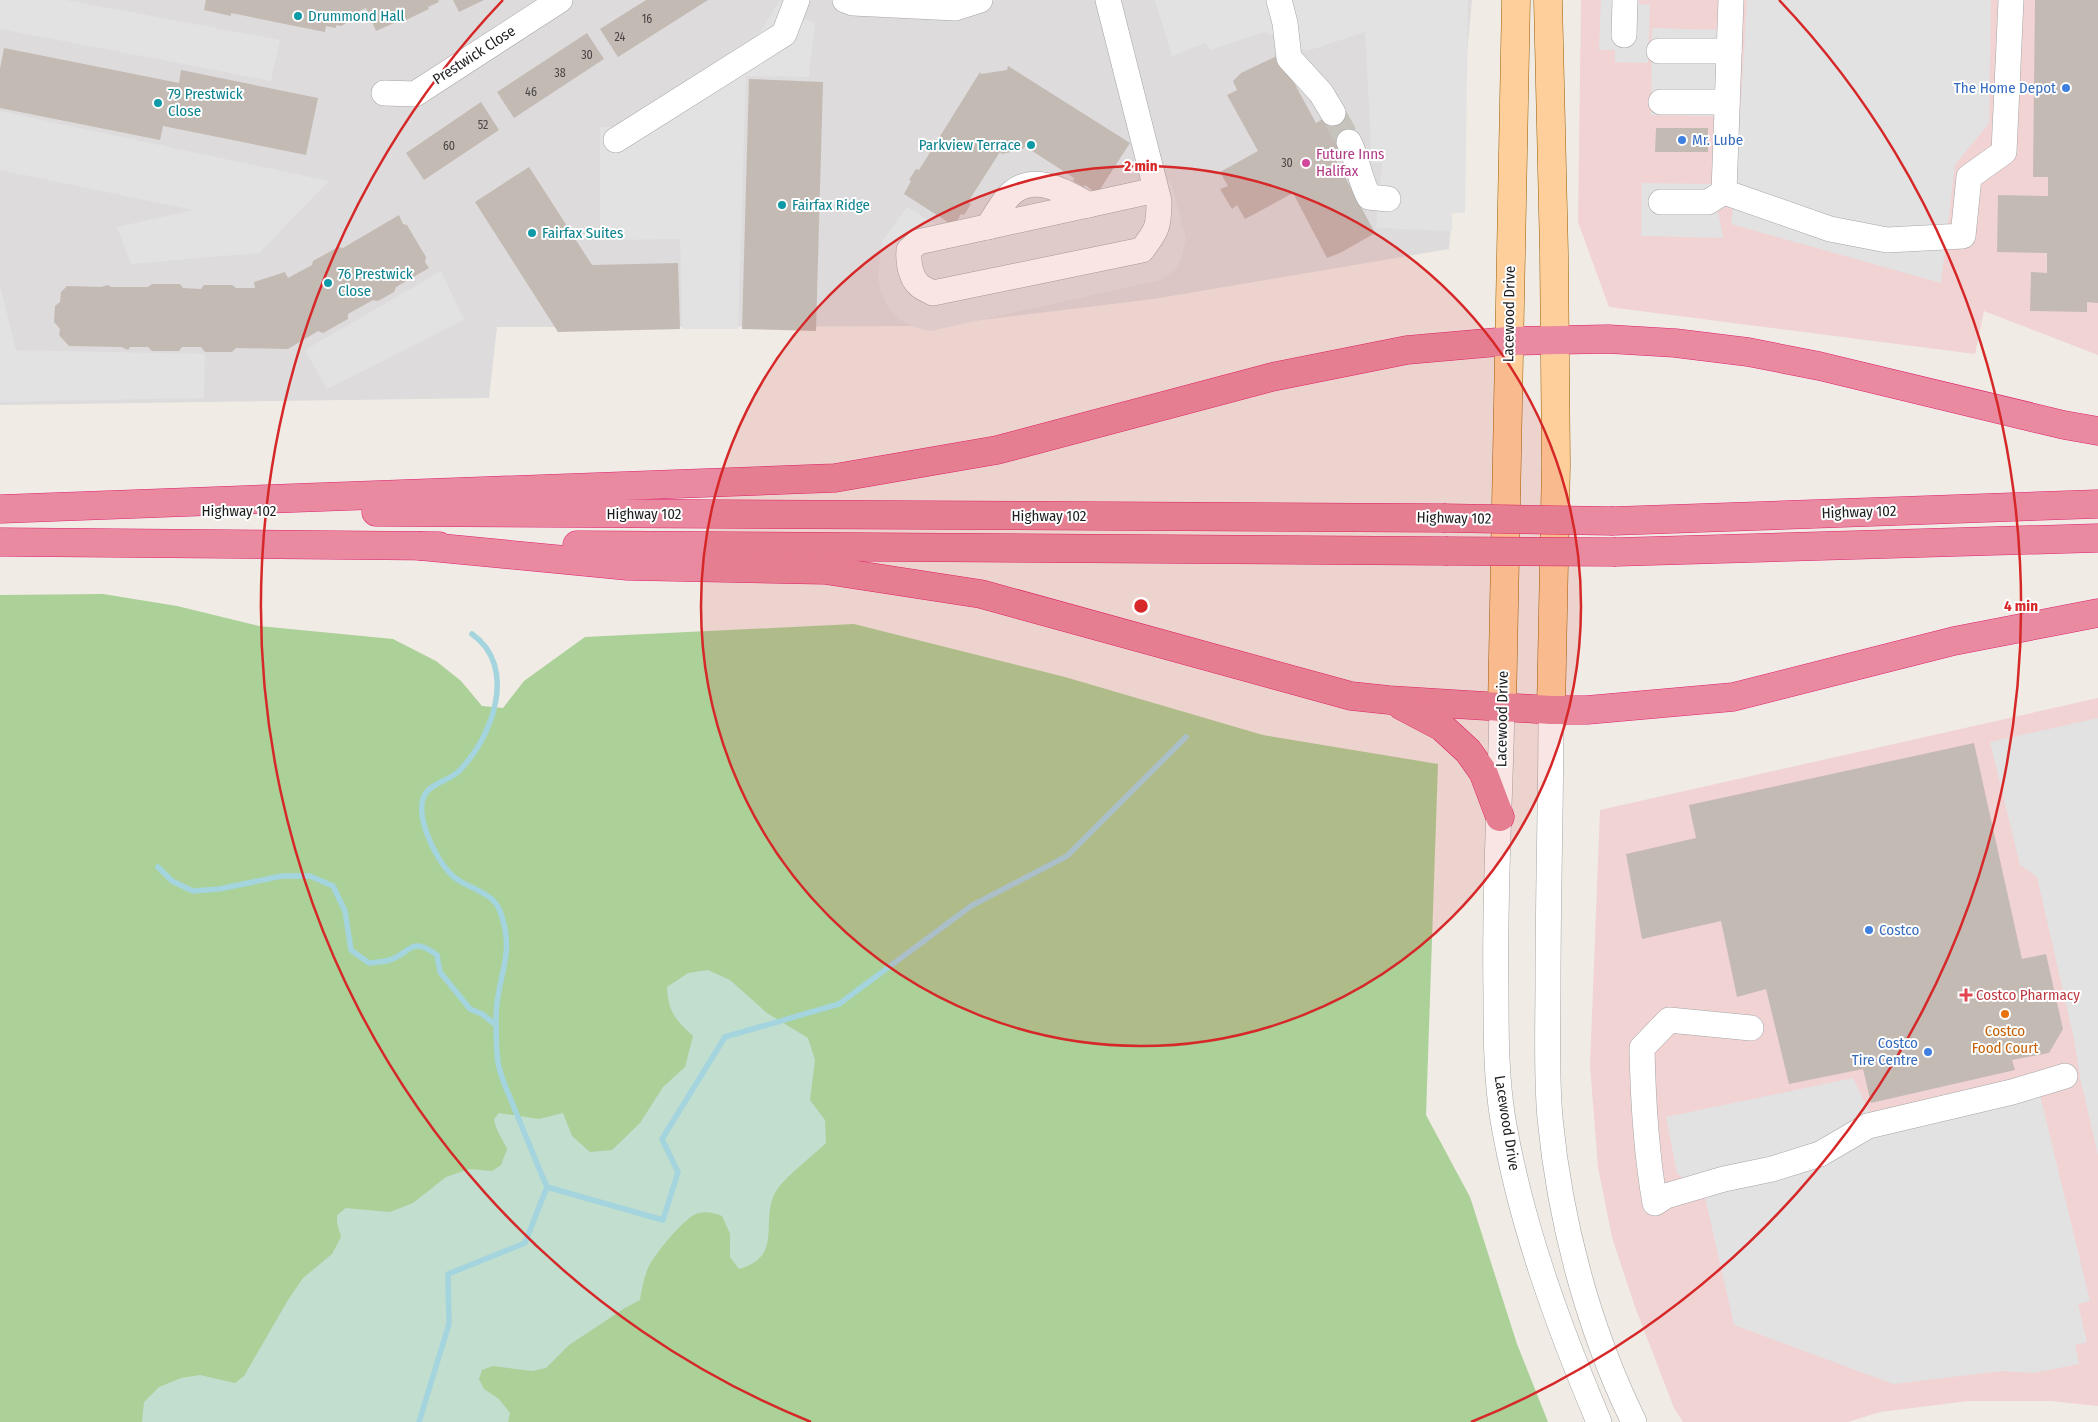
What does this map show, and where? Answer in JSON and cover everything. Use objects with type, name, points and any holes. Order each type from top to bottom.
[{"type":"highway","points":[[0,509],[835,478],[997,450],[1272,377],[1407,350],[1509,341],[1608,339],[1675,343],[1748,352],[1819,366],[2064,425],[2098,431]]},
{"type":"highway","name":"Highway 102","points":[[0,509],[1443,518],[1613,521],[2098,504]]},
{"type":"highway","name":"Highway 102","points":[[0,542],[1616,552],[2098,538]]},
{"type":"highway","points":[[420,546],[628,566],[825,570],[981,594],[1351,696],[1551,710],[1587,710],[1733,697],[1954,641],[2098,612]]},
{"type":"highway","points":[[1389,700],[1442,727],[1468,751],[1483,772],[1500,817]]},
{"type":"main road","name":"Lacewood Drive","points":[[1502,708],[1516,0]]},
{"type":"main road","points":[[1548,0],[1554,253],[1555,545],[1551,710]]},
{"type":"street","name":"Prestwick Close","points":[[384,93],[415,94],[560,0]]},
{"type":"street","points":[[616,140],[784,34],[797,0]]},
{"type":"street","points":[[845,0],[853,3],[955,8],[980,0]]},
{"type":"street","points":[[1108,0],[1159,201],[1160,222],[1142,250],[934,293],[918,285],[911,272],[908,260],[909,250],[918,242],[988,227],[1013,191],[1026,186],[1043,184],[1061,189],[1089,205],[1156,190]]},
{"type":"street","points":[[1279,0],[1285,23],[1289,58],[1321,92],[1333,113]]},
{"type":"street","points":[[1624,35],[1625,0]]},
{"type":"street","points":[[1724,192],[1731,0]]},
{"type":"street","points":[[1724,192],[1830,229],[1887,240],[1963,236],[1969,178],[2004,152],[2011,0]]},
{"type":"street","points":[[1658,51],[1729,51]]},
{"type":"street","points":[[1661,102],[1728,102]]},
{"type":"street","points":[[1349,142],[1357,158],[1362,185],[1369,196],[1388,199]]},
{"type":"street","points":[[1661,202],[1708,202],[1724,192]]},
{"type":"street","name":"Lacewood Drive","points":[[1502,708],[1495,953],[1497,1055],[1503,1120],[1519,1194],[1541,1273],[1569,1350],[1599,1422]]},
{"type":"street","points":[[1551,710],[1548,1020],[1550,1116],[1558,1177],[1574,1253],[1593,1319],[1634,1422]]},
{"type":"street","points":[[1750,1028],[1669,1020],[1642,1048],[1643,1102],[1650,1175],[1655,1203],[1666,1196],[1724,1179],[1772,1169],[1820,1154],[1868,1126],[2012,1092],[2065,1076]]},
{"type":"shaded area","points":[[0,0],[1472,0],[1449,249],[1153,299],[932,326],[497,327],[489,398],[0,405]]},
{"type":"shaded area","points":[[0,0],[66,0],[280,40],[271,81],[0,29]]},
{"type":"shaded area","points":[[780,0],[802,8],[800,17],[815,23],[809,77],[746,76],[738,329],[682,329],[680,239],[618,240],[600,227],[600,127],[612,127],[759,34]]},
{"type":"shaded area","points":[[1155,0],[1468,0],[1465,213],[1452,213],[1452,231],[1376,228],[1382,163],[1372,163],[1365,32],[1307,51],[1265,32],[1210,50],[1205,43],[1172,56]]},
{"type":"shaded area","points":[[1581,0],[2098,0],[2098,355],[1984,311],[1975,354],[1609,307],[1578,222]]},
{"type":"shaded area","points":[[1601,0],[1639,0],[1639,4],[1650,5],[1648,63],[1615,62],[1615,50],[1599,50]]},
{"type":"shaded area","points":[[1747,0],[1991,0],[1989,123],[1955,165],[1941,283],[1731,224],[1736,184]]},
{"type":"shaded area","points":[[1652,28],[1720,30],[1718,116],[1651,115]]},
{"type":"shaded area","points":[[0,111],[329,181],[259,253],[131,264],[117,227],[193,210],[0,170]]},
{"type":"shaded area","points":[[1171,182],[1186,239],[1181,259],[1175,270],[1160,280],[931,331],[917,328],[901,320],[888,307],[881,292],[878,278],[882,241],[907,207],[946,231]]},
{"type":"shaded area","points":[[1642,183],[1713,184],[1723,238],[1641,236]]},
{"type":"shaded area","points":[[441,271],[464,320],[327,389],[305,350]]},
{"type":"shaded area","points":[[0,285],[16,350],[205,354],[204,398],[0,402]]},
{"type":"shaded area","points":[[2098,698],[2098,1406],[2051,1401],[1968,1401],[1880,1412],[1848,1422],[1683,1422],[1674,1408],[1634,1304],[1612,1237],[1598,1167],[1590,1066],[1600,810]]},
{"type":"shaded area","points":[[2098,718],[2098,1155],[2037,877],[2020,865],[1990,742]]},
{"type":"shaded area","points":[[1853,1078],[1880,1134],[2040,1095],[2090,1301],[2078,1304],[2087,1342],[2075,1345],[2079,1364],[2034,1373],[2002,1371],[1893,1384],[1734,1325],[1705,1197],[1677,1173],[1666,1117]]},
{"type":"green space","points":[[103,594],[177,606],[259,626],[393,639],[436,661],[461,681],[482,706],[503,708],[524,681],[585,637],[854,624],[1065,677],[1263,735],[1438,764],[1426,1115],[1470,1197],[1517,1344],[1548,1422],[0,1422],[0,595]]},
{"type":"green space","points":[[708,970],[730,980],[767,1013],[808,1038],[815,1060],[810,1100],[825,1120],[826,1143],[783,1182],[774,1195],[769,1217],[766,1248],[753,1264],[739,1269],[730,1257],[730,1234],[722,1216],[705,1212],[693,1215],[671,1236],[652,1260],[643,1283],[640,1300],[569,1345],[546,1368],[532,1371],[493,1366],[482,1370],[479,1379],[484,1389],[499,1399],[510,1413],[508,1422],[142,1422],[144,1402],[159,1387],[181,1378],[200,1375],[235,1383],[244,1376],[288,1300],[303,1278],[332,1254],[341,1237],[337,1215],[346,1208],[390,1212],[413,1203],[446,1177],[469,1169],[492,1171],[501,1165],[507,1149],[497,1131],[494,1119],[499,1113],[539,1119],[563,1113],[572,1136],[590,1152],[612,1150],[640,1123],[663,1087],[685,1067],[693,1036],[681,1025],[674,1015],[669,1003],[667,987],[688,973]]},
{"type":"building","name":"Drummond Hall","points":[[206,0],[438,0],[439,2],[402,22],[401,20],[376,31],[366,8],[348,16],[350,21],[341,26],[336,25],[336,28],[326,26],[325,32],[231,13],[231,16],[204,10]]},
{"type":"building","points":[[453,0],[484,0],[459,12]]},
{"type":"building","points":[[646,0],[708,0],[618,57],[600,29]]},
{"type":"building","name":"The Home Depot","points":[[2035,0],[2098,0],[2098,303],[2087,302],[2087,312],[2030,311],[2031,272],[2047,273],[2047,253],[1997,252],[1998,195],[2048,196],[2048,177],[2033,177]]},
{"type":"building","points":[[587,33],[604,59],[514,118],[497,92]]},
{"type":"building","name":"79 Prestwick Close","points":[[4,48],[179,83],[181,70],[318,98],[306,155],[163,126],[160,140],[0,108],[0,69]]},
{"type":"building","points":[[1279,55],[1316,123],[1341,108],[1357,137],[1332,153],[1375,233],[1342,252],[1327,258],[1293,193],[1245,219],[1237,205],[1232,209],[1220,189],[1228,186],[1220,172],[1258,151],[1227,95],[1237,90],[1233,81],[1241,73]]},
{"type":"building","name":"Parkview Terrace","points":[[1008,66],[1130,143],[1097,194],[1085,185],[1084,187],[1073,181],[1074,178],[1026,147],[1002,154],[1000,152],[968,202],[971,204],[964,215],[961,214],[954,226],[904,194],[911,181],[909,180],[916,169],[919,170],[980,72],[981,74],[1007,70]]},
{"type":"building","name":"Fairfax Ridge","points":[[749,79],[823,82],[816,331],[742,329]]},
{"type":"building","points":[[481,102],[499,130],[424,180],[406,153]]},
{"type":"building","name":"Mr. Lube","points":[[1656,128],[1708,128],[1708,152],[1655,152]]},
{"type":"building","name":"Fairfax Suites","points":[[529,167],[592,265],[678,263],[680,329],[558,332],[475,202]]},
{"type":"building","name":"76 Prestwick Close","points":[[399,215],[403,224],[407,225],[426,257],[425,262],[429,268],[396,287],[394,292],[378,301],[373,300],[348,314],[348,319],[323,333],[318,331],[288,349],[236,348],[232,352],[205,352],[201,347],[182,347],[179,351],[152,351],[148,347],[130,347],[128,350],[121,347],[69,346],[59,335],[60,329],[54,322],[55,306],[60,302],[61,292],[67,286],[101,287],[108,285],[111,287],[148,287],[152,284],[180,284],[183,288],[201,289],[204,285],[232,285],[236,288],[255,288],[254,282],[285,272],[288,278],[312,265],[313,261],[338,247],[343,248]]},
{"type":"building","name":"Costco","points":[[1974,743],[2022,959],[2046,954],[2063,1029],[2049,1053],[2012,1060],[2015,1070],[1871,1103],[1863,1069],[1789,1084],[1766,989],[1737,997],[1721,921],[1642,939],[1626,854],[1696,838],[1689,805]]},
{"type":"waterway","points":[[472,634],[486,648],[494,665],[497,683],[496,702],[482,740],[471,757],[454,775],[431,787],[424,797],[422,813],[427,835],[444,866],[458,880],[493,900],[500,911],[507,948],[496,1009],[499,1068],[547,1187]]},
{"type":"waterway","points":[[419,1422],[449,1324],[448,1274],[525,1243],[547,1187],[663,1220],[678,1172],[662,1139],[725,1037],[839,1004],[971,906],[1067,856],[1186,737]]},
{"type":"waterway","points":[[158,867],[172,881],[193,891],[219,889],[282,876],[310,876],[333,886],[345,911],[351,950],[369,963],[390,960],[416,946],[428,949],[437,955],[440,972],[470,1009],[482,1014],[496,1025]]},
{"type":"tunnel","points":[[1333,113],[1349,142]]},
{"type":"place","name":"Drummond Hall","points":[[298,16]]},
{"type":"place","name":"The Home Depot","points":[[2066,88]]},
{"type":"place","name":"79 Prestwick Close","points":[[158,103]]},
{"type":"place","name":"Mr. Lube","points":[[1682,140]]},
{"type":"place","name":"Parkview Terrace","points":[[1031,145]]},
{"type":"place","name":"Future Inns Halifax","points":[[1306,163]]},
{"type":"place","name":"Fairfax Ridge","points":[[782,205]]},
{"type":"place","name":"Fairfax Suites","points":[[532,233]]},
{"type":"place","name":"76 Prestwick Close","points":[[328,283]]},
{"type":"place","name":"Costco","points":[[1869,930]]},
{"type":"place","name":"Costco Pharmacy","points":[[1966,995]]},
{"type":"place","name":"Costco Food Court","points":[[2005,1014]]},
{"type":"place","name":"Costco Tire Centre","points":[[1928,1052]]}]
